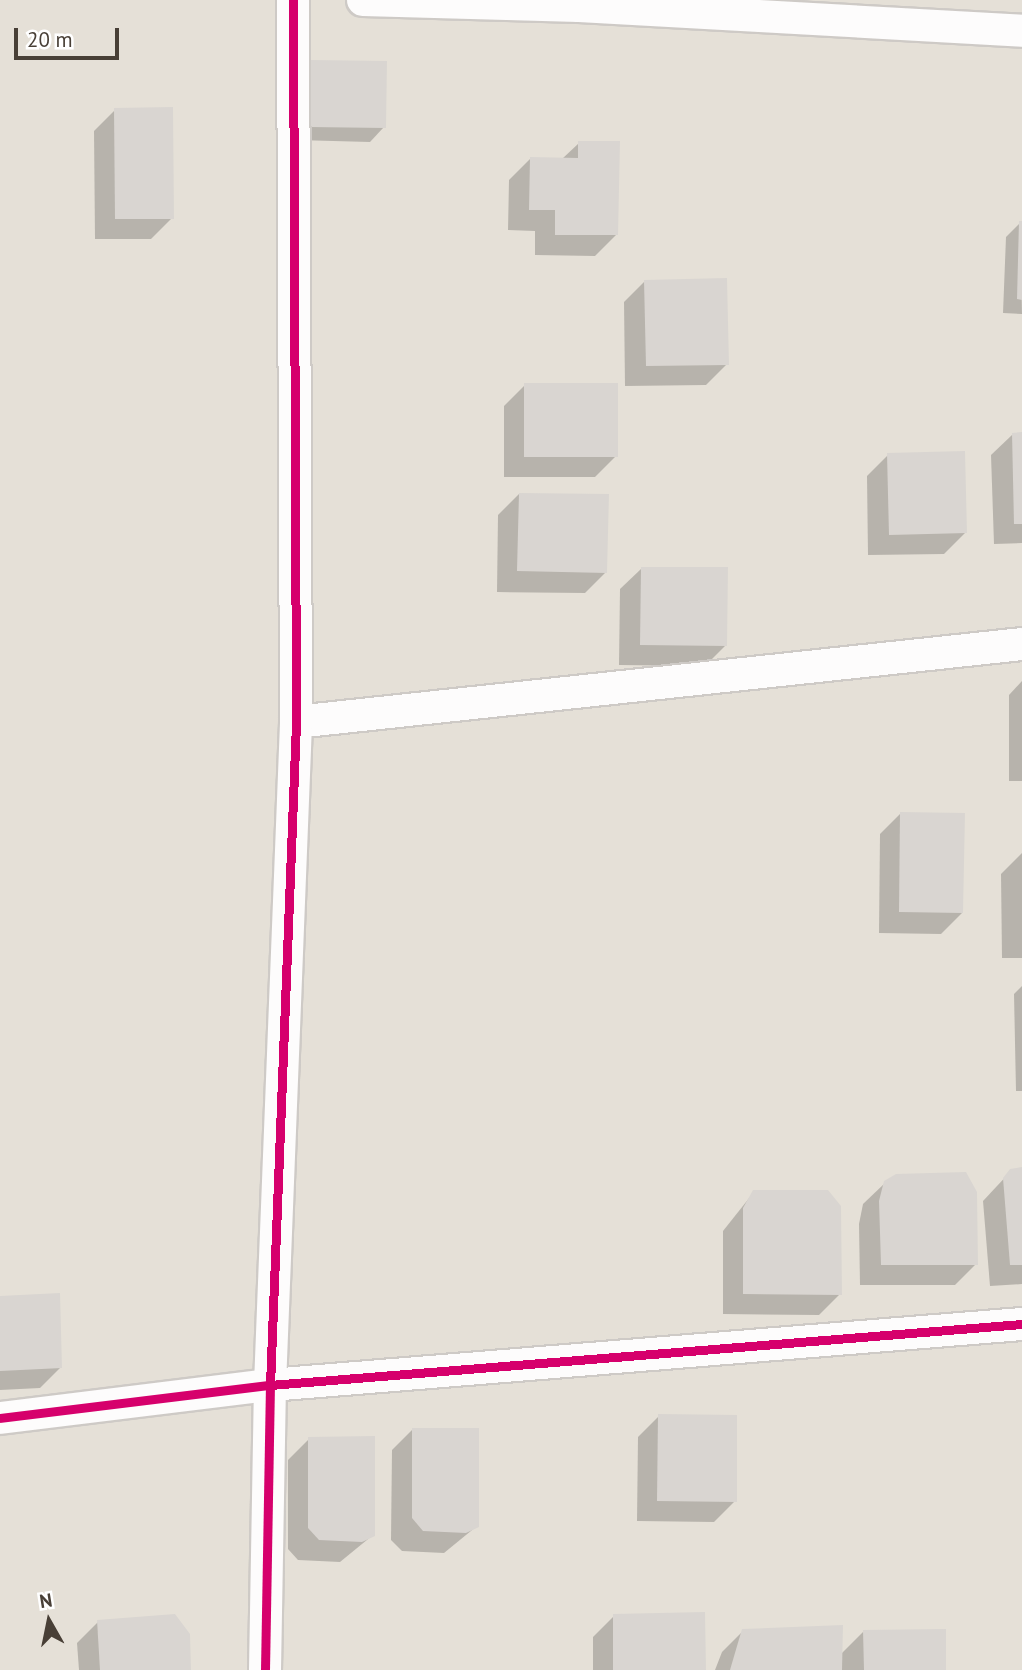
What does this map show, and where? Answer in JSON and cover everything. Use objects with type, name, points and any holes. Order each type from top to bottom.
[{"type":"street","points":[[265,1670],[270,1385],[296,722],[293,0]]},
{"type":"street","points":[[363,0],[579,6],[1022,31]]},
{"type":"street","points":[[296,722],[1022,644]]},
{"type":"street","points":[[0,1418],[270,1385],[1022,1324]]},
{"type":"shaded area","points":[[0,0],[1022,0],[1022,1670],[0,1670]]},
{"type":"building","points":[[310,60],[387,61],[386,128],[309,127]]},
{"type":"building","points":[[173,107],[174,219],[115,219],[114,108]]},
{"type":"building","points":[[578,141],[620,141],[618,235],[555,235],[555,210],[529,210],[530,157],[578,158]]},
{"type":"building","points":[[1019,221],[1022,221],[1022,300],[1017,299]]},
{"type":"building","points":[[727,278],[729,365],[646,366],[644,280]]},
{"type":"building","points":[[524,383],[618,383],[618,457],[524,457]]},
{"type":"building","points":[[1022,432],[1022,524],[1014,524],[1012,433]]},
{"type":"building","points":[[965,451],[967,533],[889,535],[887,453]]},
{"type":"building","points":[[519,493],[609,494],[607,573],[517,571]]},
{"type":"building","points":[[641,567],[728,567],[727,646],[640,645]]},
{"type":"building","points":[[900,812],[965,813],[963,913],[899,912]]},
{"type":"building","points":[[1022,1167],[1022,1265],[1010,1265],[1003,1178],[1010,1169]]},
{"type":"building","points":[[966,1172],[977,1192],[978,1265],[881,1265],[879,1201],[884,1181],[896,1174]]},
{"type":"building","points":[[753,1190],[828,1190],[841,1206],[842,1295],[743,1294],[743,1208]]},
{"type":"building","points":[[60,1293],[62,1368],[0,1371],[0,1296]]},
{"type":"building","points":[[658,1414],[737,1415],[737,1502],[657,1501]]},
{"type":"building","points":[[412,1428],[479,1428],[479,1527],[466,1533],[423,1531],[412,1518]]},
{"type":"building","points":[[375,1436],[375,1536],[362,1542],[319,1540],[308,1528],[308,1437]]},
{"type":"building","points":[[705,1612],[706,1670],[613,1670],[613,1614]]},
{"type":"building","points":[[175,1614],[190,1634],[191,1670],[100,1670],[97,1620]]},
{"type":"building","points":[[843,1625],[842,1670],[730,1670],[742,1629]]},
{"type":"building","points":[[946,1629],[946,1670],[864,1670],[863,1630]]},
{"type":"cycle path","points":[[265,1670],[270,1385],[296,722],[293,0]]},
{"type":"cycle path","points":[[0,1418],[270,1385],[1022,1324]]}]
